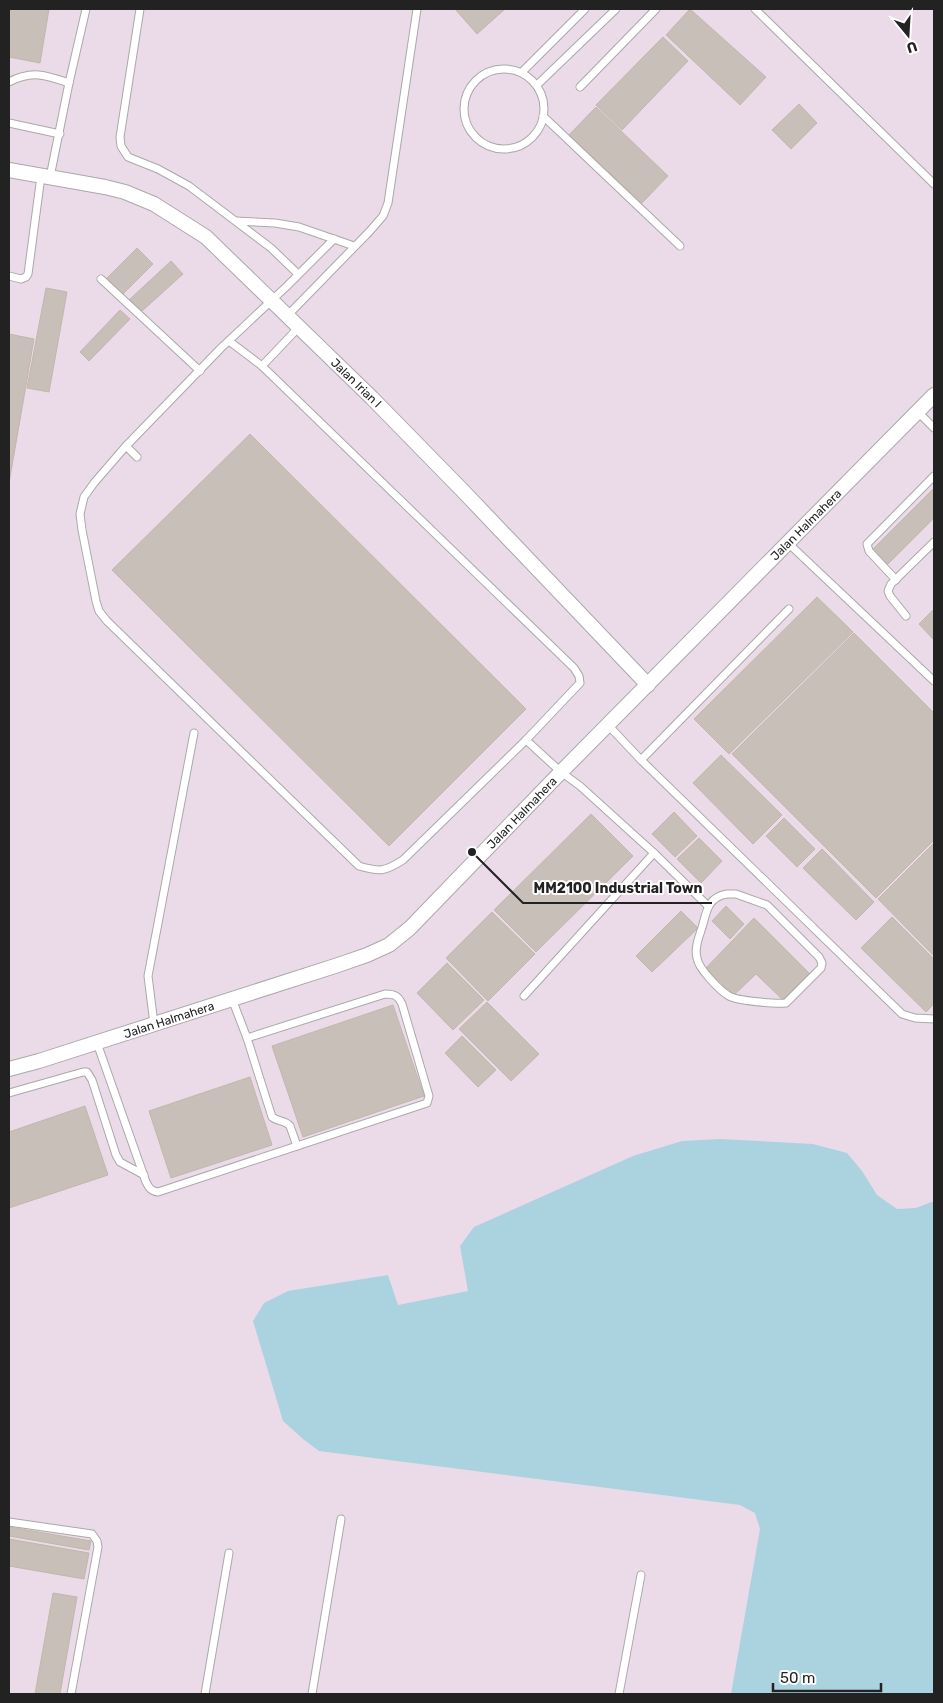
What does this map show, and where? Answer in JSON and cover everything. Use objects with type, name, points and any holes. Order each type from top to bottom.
[{"type":"street","name":"Jalan Irian I","points":[[9,170],[126,192],[154,204],[206,237],[372,398],[463,490],[648,685]]},
{"type":"street","name":"Jalan Halmahera","points":[[9,1069],[97,1043],[335,966],[389,945],[410,928],[934,395]]},
{"type":"lane","points":[[9,276],[21,279],[28,274],[46,176],[60,134],[69,83],[86,9]]},
{"type":"lane","points":[[140,9],[120,137],[124,152],[128,157],[158,169],[189,186],[271,248],[298,274]]},
{"type":"lane","points":[[287,316],[383,216],[388,203],[417,9]]},
{"type":"lane","points":[[522,72],[585,9]]},
{"type":"lane","points":[[537,85],[616,9]]},
{"type":"lane","points":[[580,86],[656,9]]},
{"type":"lane","points":[[755,9],[934,184]]},
{"type":"lane","points":[[503,68],[522,72],[537,85],[544,103],[542,122],[531,138],[514,148],[494,148],[477,140],[466,124],[463,104],[470,86],[484,73],[503,68]]},
{"type":"lane","points":[[9,82],[27,75],[38,74],[69,83]]},
{"type":"lane","points":[[543,116],[680,246]]},
{"type":"lane","points":[[9,123],[60,134]]},
{"type":"lane","points":[[235,221],[275,223],[299,227],[354,246]]},
{"type":"lane","points":[[228,341],[262,366],[574,668],[579,676],[580,683],[526,740],[403,860],[389,869],[376,871],[359,866],[107,621],[99,611],[96,601],[80,514],[84,498],[94,483],[126,446],[228,341],[334,239]]},
{"type":"lane","points":[[101,279],[200,371]]},
{"type":"lane","points":[[262,366],[299,327]]},
{"type":"lane","points":[[918,412],[934,428]]},
{"type":"lane","points":[[126,446],[138,457]]},
{"type":"lane","points":[[896,580],[869,551],[867,544],[934,476]]},
{"type":"lane","points":[[906,616],[888,591],[896,580],[934,542]]},
{"type":"lane","points":[[788,543],[934,681]]},
{"type":"lane","points":[[641,760],[790,609]]},
{"type":"lane","points":[[608,725],[641,760],[902,1014],[915,1018],[934,1019]]},
{"type":"lane","points":[[154,1024],[148,976],[194,733]]},
{"type":"lane","points":[[526,740],[654,853],[708,906]]},
{"type":"lane","points":[[524,996],[654,853]]},
{"type":"lane","points":[[727,894],[736,894],[767,905],[819,956],[822,963],[821,968],[786,1003],[738,999],[728,996],[703,972],[697,960],[696,951],[708,906],[720,895],[727,894]]},
{"type":"lane","points":[[97,1043],[148,1188],[154,1192],[427,1102],[429,1096],[398,996],[385,994],[247,1038]]},
{"type":"lane","points":[[232,999],[247,1038],[272,1117],[288,1123],[297,1146]]},
{"type":"lane","points":[[9,1093],[87,1072],[92,1080],[120,1162],[144,1175]]},
{"type":"lane","points":[[312,1694],[341,1519]]},
{"type":"lane","points":[[9,1522],[92,1534],[97,1541],[98,1547],[71,1694]]},
{"type":"lane","points":[[205,1694],[229,1553]]},
{"type":"lane","points":[[619,1694],[641,1575]]},
{"type":"shaded area","points":[[9,9],[934,9],[934,1694],[9,1694]]},
{"type":"water","points":[[720,1139],[813,1144],[847,1153],[862,1171],[877,1195],[897,1209],[916,1208],[934,1201],[934,1694],[731,1694],[760,1529],[755,1513],[740,1505],[319,1451],[283,1421],[253,1321],[264,1303],[288,1291],[388,1275],[398,1305],[468,1291],[460,1246],[474,1227],[633,1156],[682,1141]]},
{"type":"building","points":[[9,9],[49,9],[40,63],[9,57]]},
{"type":"building","points":[[455,9],[505,9],[477,34]]},
{"type":"building","points":[[690,9],[766,77],[740,105],[666,35]]},
{"type":"building","points":[[663,37],[688,61],[622,130],[596,105]]},
{"type":"building","points":[[799,104],[817,123],[791,149],[772,130]]},
{"type":"building","points":[[596,107],[668,176],[642,203],[569,135]]},
{"type":"building","points":[[137,248],[153,264],[122,295],[106,279]]},
{"type":"building","points":[[171,261],[183,274],[141,312],[129,300]]},
{"type":"building","points":[[46,288],[67,292],[49,392],[27,388]]},
{"type":"building","points":[[120,310],[130,319],[89,361],[80,352]]},
{"type":"building","points":[[9,334],[34,339],[9,483]]},
{"type":"building","points":[[250,434],[526,709],[389,846],[112,570]]},
{"type":"building","points":[[934,488],[934,518],[887,565],[872,550]]},
{"type":"building","points":[[817,597],[853,632],[729,754],[694,719]]},
{"type":"building","points":[[934,609],[934,640],[919,624]]},
{"type":"building","points":[[854,633],[934,713],[934,840],[876,898],[732,754]]},
{"type":"building","points":[[721,755],[782,815],[753,844],[693,783]]},
{"type":"building","points":[[674,812],[697,836],[675,857],[652,834]]},
{"type":"building","points":[[591,814],[633,856],[536,952],[494,910]]},
{"type":"building","points":[[784,818],[815,849],[797,867],[766,836]]},
{"type":"building","points":[[699,838],[722,861],[701,883],[677,859]]},
{"type":"building","points":[[934,843],[934,956],[878,899]]},
{"type":"building","points":[[822,849],[874,902],[856,920],[803,868]]},
{"type":"building","points":[[726,906],[744,924],[730,939],[712,921]]},
{"type":"building","points":[[681,911],[698,928],[652,972],[636,956]]},
{"type":"building","points":[[492,912],[535,954],[488,1001],[446,958]]},
{"type":"building","points":[[892,917],[934,959],[934,1004],[926,1012],[861,948]]},
{"type":"building","points":[[754,918],[810,974],[783,1000],[756,974],[734,995],[705,969]]},
{"type":"building","points":[[447,963],[484,1000],[453,1030],[417,993]]},
{"type":"building","points":[[487,1002],[539,1054],[511,1081],[459,1029]]},
{"type":"building","points":[[393,1005],[424,1096],[303,1137],[272,1046]]},
{"type":"building","points":[[462,1036],[496,1070],[478,1087],[445,1053]]},
{"type":"building","points":[[250,1077],[272,1145],[171,1178],[149,1111]]},
{"type":"building","points":[[85,1106],[108,1175],[9,1208],[9,1132]]},
{"type":"building","points":[[9,1527],[91,1541],[89,1550],[9,1536]]},
{"type":"building","points":[[9,1539],[89,1553],[84,1579],[9,1566]]},
{"type":"building","points":[[53,1593],[77,1597],[60,1694],[35,1694]]},
{"type":"place","name":"MM2100 Industrial Town","points":[[472,852]]}]
